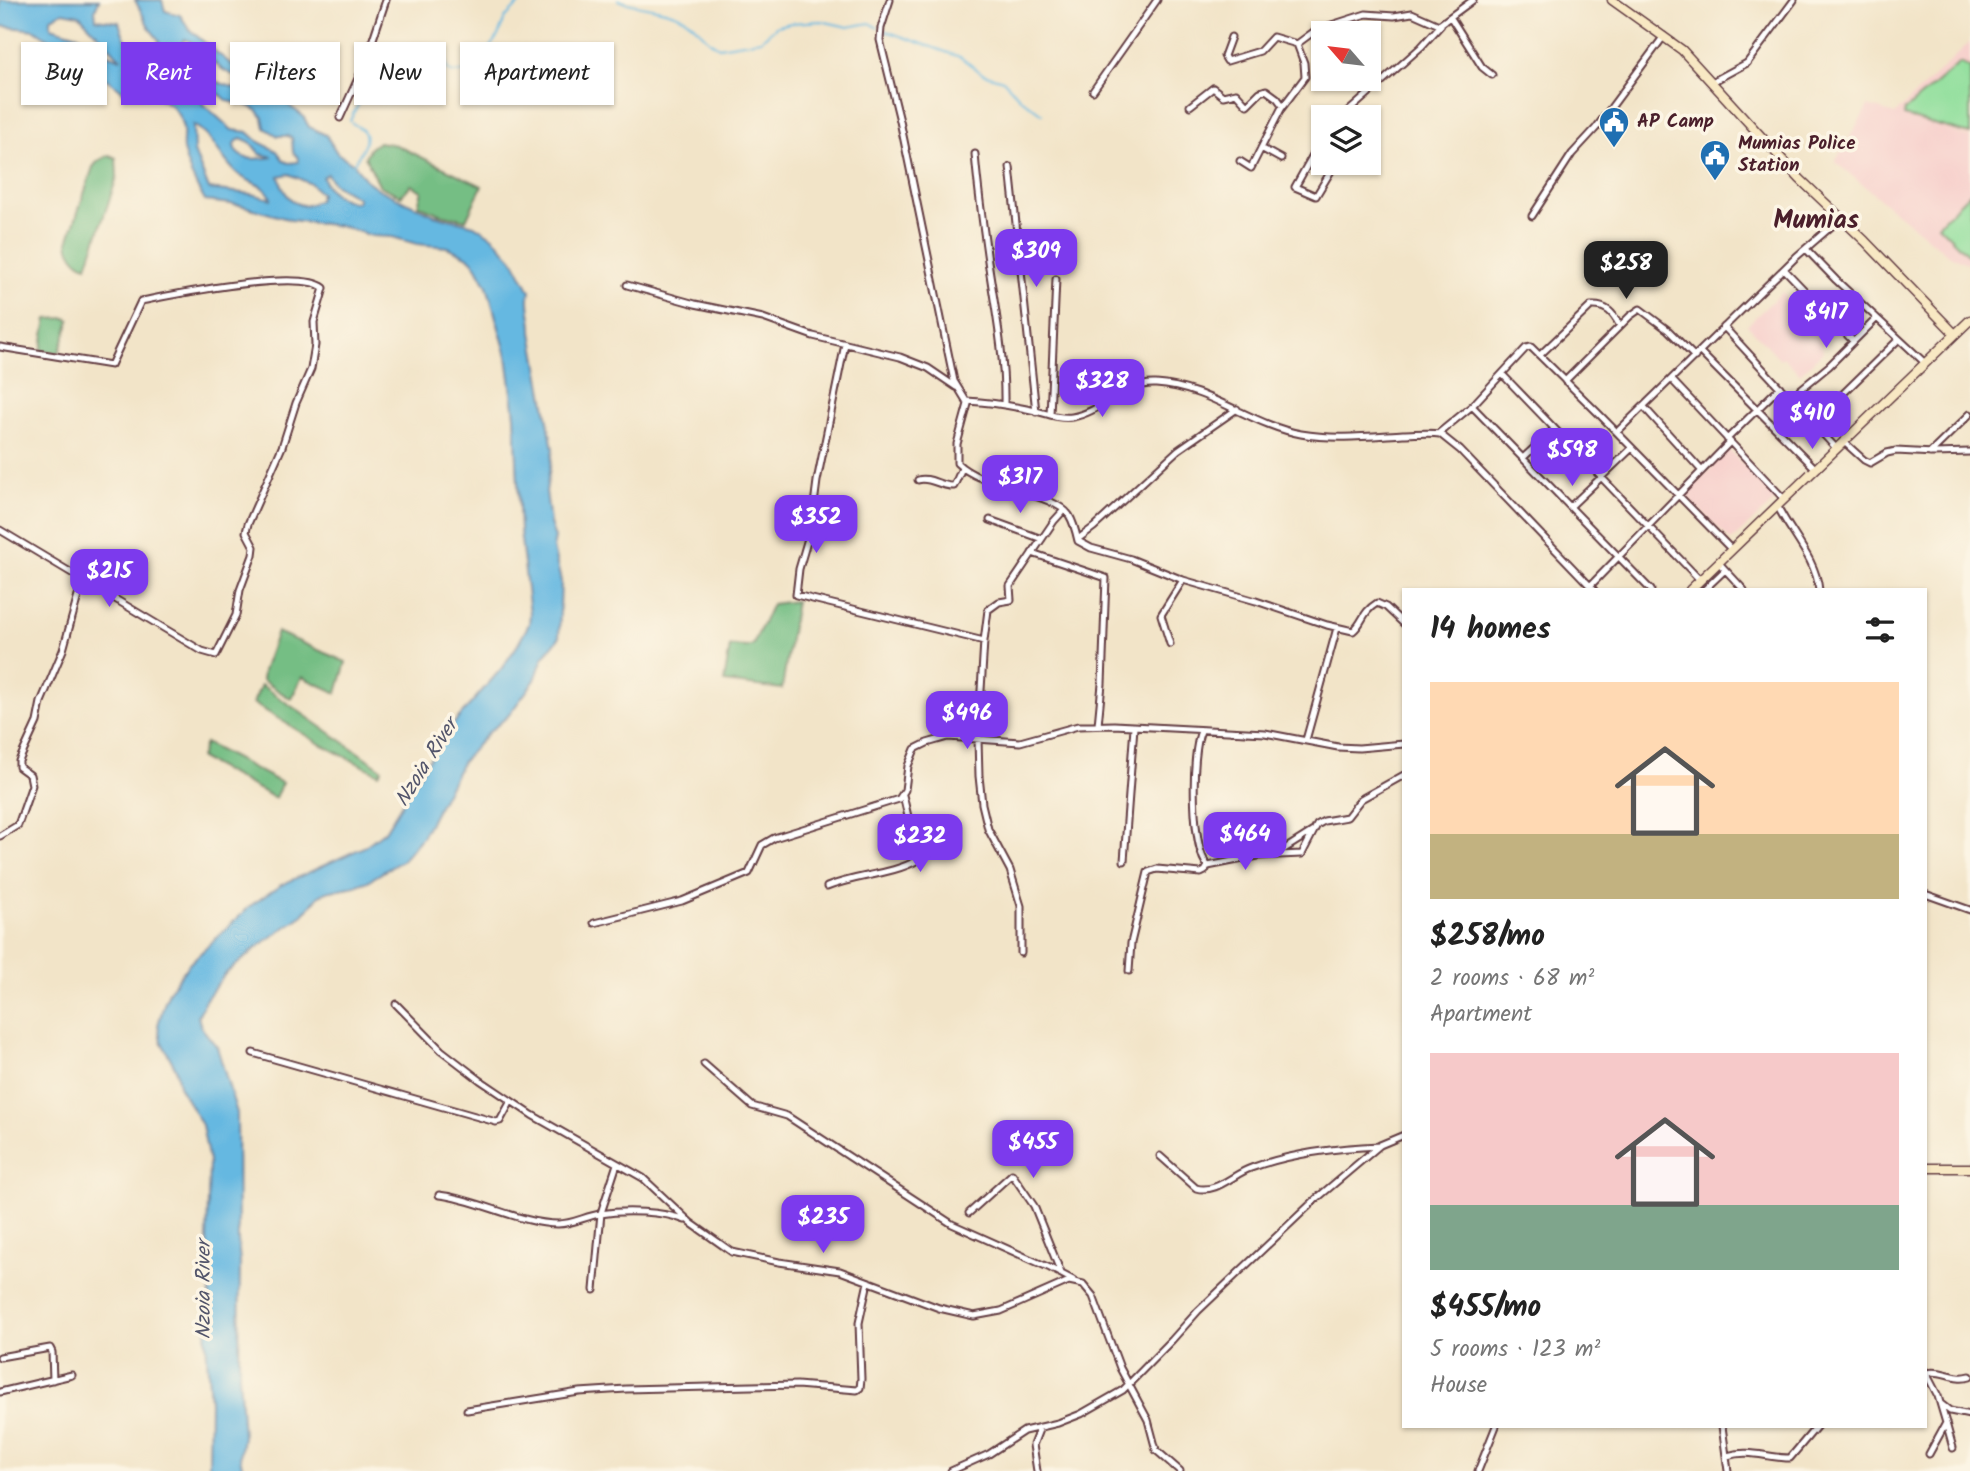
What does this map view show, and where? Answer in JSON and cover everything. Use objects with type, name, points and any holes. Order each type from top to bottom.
[{"type":"street","points":[[340,118],[365,63],[386,0]]},
{"type":"street","points":[[890,0],[880,40],[900,121],[956,387]]},
{"type":"street","points":[[1093,91],[1157,0]]},
{"type":"street","points":[[1356,105],[1421,47],[1441,25],[1473,0]]},
{"type":"street","points":[[1612,0],[1664,36],[1712,82],[1796,174],[1955,334]]},
{"type":"street","points":[[1712,82],[1747,63],[1794,0]]},
{"type":"street","points":[[1297,44],[1316,30],[1367,14],[1394,16],[1412,13],[1441,25]]},
{"type":"street","points":[[1451,18],[1482,67],[1492,75]]},
{"type":"street","points":[[1532,216],[1572,154],[1596,128],[1664,36]]},
{"type":"street","points":[[1231,37],[1224,54],[1227,61],[1260,51],[1273,37],[1297,44]]},
{"type":"street","points":[[1240,161],[1251,169],[1283,106],[1306,74],[1297,44]]},
{"type":"street","points":[[1190,106],[1213,88],[1224,96],[1236,93],[1247,105],[1260,92],[1266,90],[1283,106]]},
{"type":"street","points":[[1261,148],[1280,159]]},
{"type":"street","points":[[975,154],[1001,343],[1004,405]]},
{"type":"street","points":[[1311,158],[1295,187],[1316,197],[1329,175]]},
{"type":"street","points":[[1010,167],[1036,412]]},
{"type":"street","points":[[1617,432],[1841,218]]},
{"type":"street","points":[[1806,249],[1876,319],[1925,363]]},
{"type":"street","points":[[1784,270],[1853,341]]},
{"type":"street","points":[[1050,415],[1056,279]]},
{"type":"street","points":[[0,347],[110,365],[141,301],[246,283],[309,283],[324,288],[314,322],[315,345],[311,369],[296,403],[282,447],[248,524],[246,532],[254,547],[253,555],[240,590],[236,615],[218,653],[211,655],[202,651],[0,530]]},
{"type":"street","points":[[627,285],[722,311],[763,318],[813,336],[910,360],[928,368],[956,387],[967,401],[968,409],[958,435],[955,453],[957,463],[987,481],[1049,502],[1064,510],[1071,518],[1083,544],[1131,559],[1182,580],[1349,631],[1357,629],[1365,611],[1377,603],[1386,607],[1402,622]]},
{"type":"street","points":[[1540,355],[1591,306],[1609,309],[1620,326]]},
{"type":"street","points":[[1565,381],[1633,313],[1641,309],[1698,354],[1815,468]]},
{"type":"street","points":[[1790,398],[1829,366],[1876,319]]},
{"type":"street","points":[[1706,588],[1732,550],[1970,320]]},
{"type":"street","points":[[1724,327],[1836,448]]},
{"type":"street","points":[[1813,423],[1899,339]]},
{"type":"street","points":[[845,344],[796,595],[984,641]]},
{"type":"street","points":[[967,401],[1004,405],[1065,418],[1080,415],[1135,388],[1152,384],[1203,394],[1276,426],[1302,434],[1439,433],[1472,406],[1527,347],[1533,348],[1732,550]]},
{"type":"street","points":[[1502,374],[1700,580]]},
{"type":"street","points":[[1672,380],[1784,499]]},
{"type":"street","points":[[1439,433],[1460,450],[1592,588],[1618,556],[1780,387]]},
{"type":"street","points":[[1472,406],[1649,588]]},
{"type":"street","points":[[1644,407],[1702,471]]},
{"type":"street","points":[[1078,538],[1094,527],[1178,450],[1237,409]]},
{"type":"street","points":[[1930,453],[1970,414]]},
{"type":"street","points":[[1524,457],[1553,429]]},
{"type":"street","points":[[1843,441],[1870,463],[1890,452],[1970,452]]},
{"type":"street","points":[[1571,506],[1632,448]]},
{"type":"street","points":[[918,480],[954,486],[962,468]]},
{"type":"street","points":[[1778,507],[1787,527],[1817,573],[1819,588]]},
{"type":"street","points":[[1021,953],[1021,906],[1010,870],[988,829],[978,771],[984,641],[988,610],[995,604],[1012,599],[1010,586],[1064,510]]},
{"type":"street","points":[[990,520],[1042,539]]},
{"type":"street","points":[[1032,553],[1106,578],[1098,725]]},
{"type":"street","points":[[1692,588],[1722,566]]},
{"type":"street","points":[[1722,566],[1742,588]]},
{"type":"street","points":[[0,836],[17,827],[24,808],[32,781],[30,775],[19,768],[18,763],[37,722],[41,702],[63,650],[83,578]]},
{"type":"street","points":[[1170,644],[1161,615],[1182,580]]},
{"type":"street","points":[[1306,740],[1337,628]]},
{"type":"street","points":[[827,887],[917,860],[903,795],[909,758],[919,746],[948,737],[1020,742],[1078,726],[1098,725],[1265,733],[1347,748],[1402,744]]},
{"type":"street","points":[[1125,861],[1134,727]]},
{"type":"street","points":[[1201,730],[1195,752],[1196,811],[1202,854],[1209,866]]},
{"type":"street","points":[[1275,855],[1324,821],[1349,816],[1361,799],[1402,776]]},
{"type":"street","points":[[594,923],[696,896],[749,873],[760,848],[768,841],[895,801],[903,795]]},
{"type":"street","points":[[1129,971],[1131,943],[1148,872],[1157,869],[1203,873],[1209,866],[1275,855],[1302,854],[1312,831]]},
{"type":"street","points":[[1927,895],[1970,910]]},
{"type":"street","points":[[396,1004],[441,1050],[511,1101],[653,1185],[691,1223],[732,1252],[840,1271],[939,1308],[978,1316],[1001,1311],[1073,1280]]},
{"type":"street","points":[[253,1053],[496,1122],[500,1121],[511,1101]]},
{"type":"street","points":[[704,1064],[752,1106],[787,1116],[952,1224],[1088,1288],[1128,1384],[1148,1420],[1156,1450],[1180,1471]]},
{"type":"street","points":[[951,1471],[989,1454],[1024,1431],[1058,1423],[1091,1409],[1128,1384],[1198,1311],[1317,1199],[1379,1146],[1402,1136]]},
{"type":"street","points":[[1160,1156],[1192,1185],[1203,1189],[1218,1185],[1252,1167],[1306,1153],[1379,1146]]},
{"type":"street","points":[[594,1290],[601,1213],[617,1164]]},
{"type":"street","points":[[1927,1168],[1970,1168]]},
{"type":"street","points":[[969,1213],[1012,1174],[1034,1206],[1061,1273]]},
{"type":"street","points":[[439,1195],[555,1224],[601,1213],[665,1214],[691,1223]]},
{"type":"street","points":[[467,1410],[579,1392],[626,1389],[797,1385],[856,1391],[861,1384],[859,1322],[869,1282]]},
{"type":"street","points":[[0,1357],[49,1348],[52,1352],[53,1380]]},
{"type":"street","points":[[1927,1372],[1934,1371],[1956,1379],[1968,1378]]},
{"type":"street","points":[[1927,1374],[1941,1404],[1953,1448]]},
{"type":"street","points":[[0,1392],[72,1375]]},
{"type":"street","points":[[1941,1404],[1950,1411],[1970,1415]]},
{"type":"street","points":[[1929,1454],[1947,1423]]},
{"type":"street","points":[[1037,1471],[1033,1445],[1040,1427]]},
{"type":"street","points":[[1478,1471],[1495,1428]]},
{"type":"street","points":[[1722,1428],[1727,1471]]},
{"type":"street","points":[[1727,1456],[1758,1453],[1790,1458],[1815,1428]]},
{"type":"shaded area","points":[[1970,42],[1970,137],[1936,127],[1970,138],[1970,265],[1947,254],[1835,162],[1868,106],[1895,114]]},
{"type":"shaded area","points":[[1782,292],[1827,339],[1822,345],[1823,352],[1800,374],[1783,357],[1780,359],[1747,325]]},
{"type":"shaded area","points":[[1729,450],[1777,499],[1731,541],[1685,495]]},
{"type":"green space","points":[[1960,63],[1970,68],[1970,134],[1904,116],[1905,110]]},
{"type":"green space","points":[[379,142],[396,145],[482,186],[466,220],[418,205],[422,191],[411,185],[401,196],[380,186],[365,157],[370,148]]},
{"type":"green space","points":[[109,155],[116,158],[117,177],[87,266],[74,257],[68,242],[93,167]]},
{"type":"green space","points":[[1970,193],[1970,257],[1938,225]]},
{"type":"green space","points":[[47,319],[70,320],[59,353],[41,351]]},
{"type":"green space","points":[[796,601],[782,689],[724,682],[730,646],[753,645],[772,604]]},
{"type":"green space","points":[[277,632],[346,662],[337,693],[302,677],[291,699],[262,680]]},
{"type":"green space","points":[[261,685],[382,769],[379,774],[320,744],[253,703]]},
{"type":"green space","points":[[205,743],[282,783],[275,798],[200,758]]},
{"type":"water","points":[[0,0],[99,0],[95,10],[96,19],[119,22],[127,42],[121,42],[121,59],[79,15],[63,12],[51,18],[51,27],[78,35],[87,42],[53,42],[35,30],[0,26]]},
{"type":"water","points":[[135,0],[162,0],[165,11],[180,15],[190,30],[204,42],[185,39],[183,42],[159,42]]},
{"type":"water","points":[[216,52],[230,63],[230,74],[216,64]]},
{"type":"water","points":[[107,54],[121,59],[121,90],[107,79]]},
{"type":"water","points":[[216,81],[230,86],[230,101],[216,93]]},
{"type":"water","name":"Nzoia River","points":[[170,105],[204,105],[232,130],[248,132],[259,142],[277,151],[284,161],[289,163],[298,162],[299,159],[293,152],[292,138],[278,136],[265,128],[258,111],[245,105],[288,105],[303,116],[309,127],[326,135],[337,153],[354,164],[366,180],[380,190],[434,215],[474,225],[493,237],[513,259],[530,291],[532,332],[553,449],[546,491],[555,538],[553,548],[561,581],[559,638],[543,658],[535,680],[508,716],[488,733],[463,761],[422,837],[403,860],[368,881],[326,892],[318,897],[303,915],[225,974],[206,999],[198,1016],[201,1027],[217,1047],[237,1113],[239,1373],[243,1437],[240,1456],[243,1471],[209,1471],[210,1402],[206,1340],[210,1291],[207,1239],[209,1162],[202,1125],[179,1086],[176,1069],[161,1041],[158,1025],[165,1001],[189,964],[250,906],[281,885],[364,847],[385,831],[446,732],[502,668],[517,646],[529,624],[530,614],[520,531],[515,416],[507,356],[487,286],[475,264],[467,256],[447,247],[372,236],[341,226],[291,220],[240,205],[205,201],[185,156],[183,128]],"holes":[[[193,125],[206,135],[238,174],[266,190],[271,199],[209,189],[194,152]],[[241,138],[250,142],[260,154],[273,157],[243,157],[235,150],[234,144]],[[289,174],[311,184],[321,194],[319,200],[311,204],[298,204],[288,197],[279,176]],[[327,174],[334,184],[358,198],[357,202],[336,195],[323,177]]]},
{"type":"waterway","points":[[353,165],[364,145],[365,136],[363,130],[350,121],[365,95],[373,87],[393,76],[434,69],[441,61],[446,62],[447,69],[453,73],[475,70],[485,60],[505,18],[523,0]]},
{"type":"waterway","points":[[618,0],[676,14],[689,21],[719,47],[761,40],[777,26],[791,23],[821,21],[848,27],[870,23],[878,28]]},
{"type":"waterway","points":[[886,31],[960,57],[983,74],[1003,80],[1021,99],[1042,114]]},
{"type":"place","name":"AP Camp","points":[[1614,149]]},
{"type":"place","name":"Mumias Police Station","points":[[1715,182]]},
{"type":"district","name":"Mumias","points":[[1816,221]]}]
